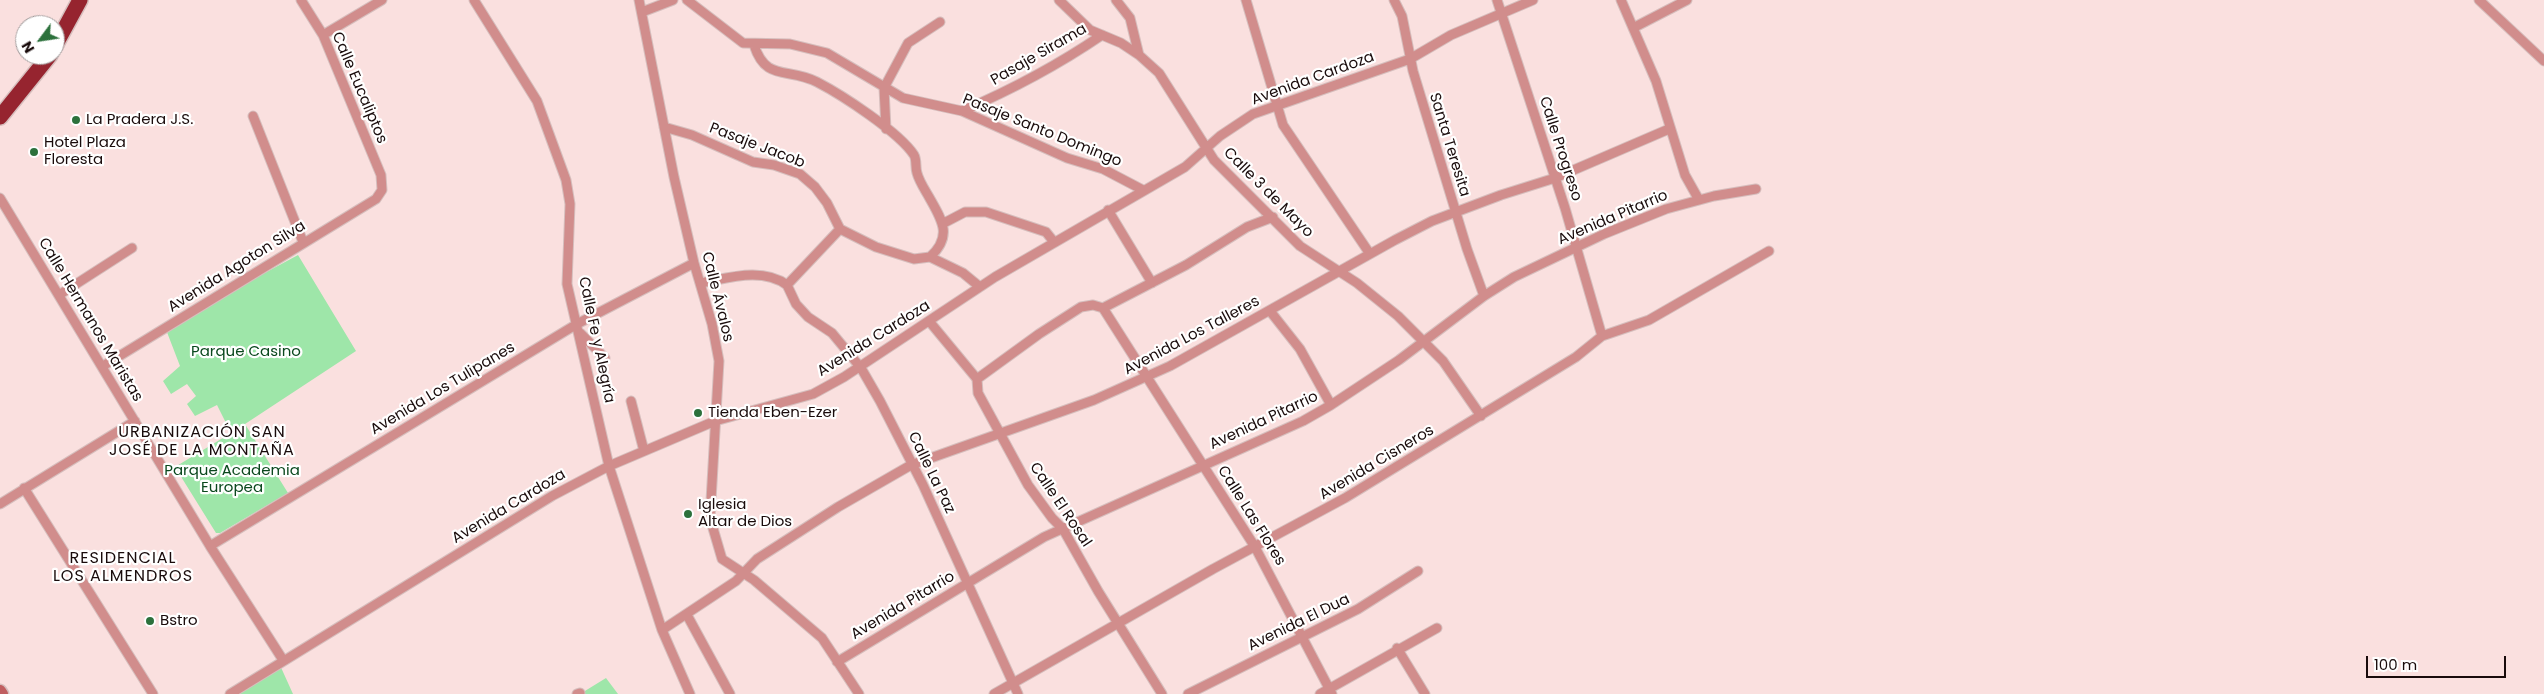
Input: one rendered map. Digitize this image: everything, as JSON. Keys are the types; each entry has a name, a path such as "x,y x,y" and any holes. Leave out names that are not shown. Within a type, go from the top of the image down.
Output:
{"highway":[{"path":"65,28 80,0"},
{"path":"0,117 42,65"}],"street":[{"name":"Calle Eucaliptos","path":"301,0 323,35 381,175 382,190"},
{"path":"323,35 382,0"},
{"name":"Calle Fe y Alegría","path":"474,0 537,102 566,180 570,204 567,284 609,466 662,630 690,694"},
{"name":"Calle Ávalos","path":"639,0 664,128 694,263 712,324 719,361 710,518 722,559 744,573 822,638 859,694"},
{"path":"642,12 673,0"},
{"name":"Pasaje Santo Domingo","path":"687,0 743,43 754,45 790,44 827,53 903,98 962,111 1068,158 1103,169 1143,190"},
{"name":"Calle 3 de Mayo","path":"1059,0 1090,30 1140,55 1159,73 1214,160 1300,246 1357,283 1398,316 1443,361 1481,416"},
{"path":"1116,0 1130,18 1140,55"},
{"path":"1246,0 1283,125 1370,254"},
{"name":"Santa Teresita","path":"1394,0 1402,16 1410,59 1456,213 1484,296"},
{"name":"Calle Progreso","path":"1497,0 1577,247 1602,336"},
{"name":"Avenida Cardoza","path":"230,694 552,496 609,466 715,421 813,394 861,368 980,287 1108,210 1185,167 1207,147 1253,114 1278,107 1410,59 1451,35 1533,0"},
{"path":"1621,0 1656,81 1668,128 1685,175 1699,200"},
{"path":"1633,28 1687,0"},
{"path":"2479,0 2544,61"},
{"path":"886,129 884,88 908,43 940,22"},
{"name":"Pasaje Sirama","path":"962,111 1030,79 1102,35"},
{"path":"754,45 758,59 770,71 783,71 816,82 859,109 886,129 904,144 915,157 916,173 944,222 943,241 930,257"},
{"path":"253,116 303,242"},
{"name":"Pasaje Jacob","path":"664,128 692,135 752,162 774,165 800,174 815,187 827,203 840,229"},
{"name":"Avenida Los Talleres","path":"662,630 736,581 757,559 911,465 1094,400 1170,366 1425,225 1501,195 1555,178 1668,128"},
{"name":"Avenida Pitarrio","path":"837,662 1044,537 1202,464 1302,421 1331,405 1424,342 1484,296 1514,277 1577,247 1666,209 1699,200 1756,189"},
{"name":"Avenida Agoton Silva","path":"102,366 376,199 382,190"},
{"name":"Calle Hermanos Maristas","path":"0,198 210,546 283,660"},
{"path":"1108,210 1152,283"},
{"path":"944,222 965,212 986,212 1046,232 1054,242"},
{"path":"929,321 977,380 985,371 1081,307 1093,305 1103,308 1152,283 1220,242 1273,217"},
{"path":"700,283 754,275 790,282 840,229 876,247 914,259 930,257 963,273 980,287"},
{"path":"59,295 132,248"},
{"name":"Avenida Cisneros","path":"994,694 1345,498 1576,357 1602,336 1649,320 1769,251"},
{"name":"Avenida Los Tulipanes","path":"210,546 578,328 694,263"},
{"name":"Calle La Paz","path":"790,282 796,304 808,318 832,333 861,368 880,401 1018,694"},
{"name":"Calle Las Flores","path":"1103,308 1255,547 1331,692"},
{"path":"1270,311 1300,349 1331,405"},
{"path":"578,328 605,358"},
{"name":"Calle El Rosal","path":"977,380 978,393 998,433 1028,485 1052,518 1063,529 1162,694"},
{"path":"631,401 644,451"},
{"path":"0,504 135,421"},
{"path":"24,488 153,694"},
{"name":"Avenida El Dua","path":"1188,694 1358,609 1418,570"},
{"path":"687,615 730,694"},
{"path":"1320,694 1331,692 1397,648 1436,628"},
{"path":"1397,648 1425,694"}],"green space":[{"name":"Parque Casino","path":"298,255 356,351 245,424 288,493 220,533 216,533 175,467 231,433 217,405 195,416 187,404 196,396 187,384 171,394 163,381 180,366 165,327"},
{"path":"279,663 293,694 229,694"},
{"path":"606,678 618,694 580,694"}],"place":[{"name":"La Pradera J.S.","path":"76,120"},
{"name":"Hotel Plaza Floresta","path":"34,152"},
{"name":"Tienda Eben-Ezer","path":"698,413"},
{"name":"Iglesia Altar de Dios","path":"688,514"},
{"name":"Bstro","path":"150,621"}],"district":[{"name":"URBANIZACIÓN SAN JOSÉ DE LA MONTAÑA","path":"202,442"},
{"name":"RESIDENCIAL LOS ALMENDROS","path":"123,568"}],"park label":[{"name":"Parque Academia Europea","path":"232,480"}]}
